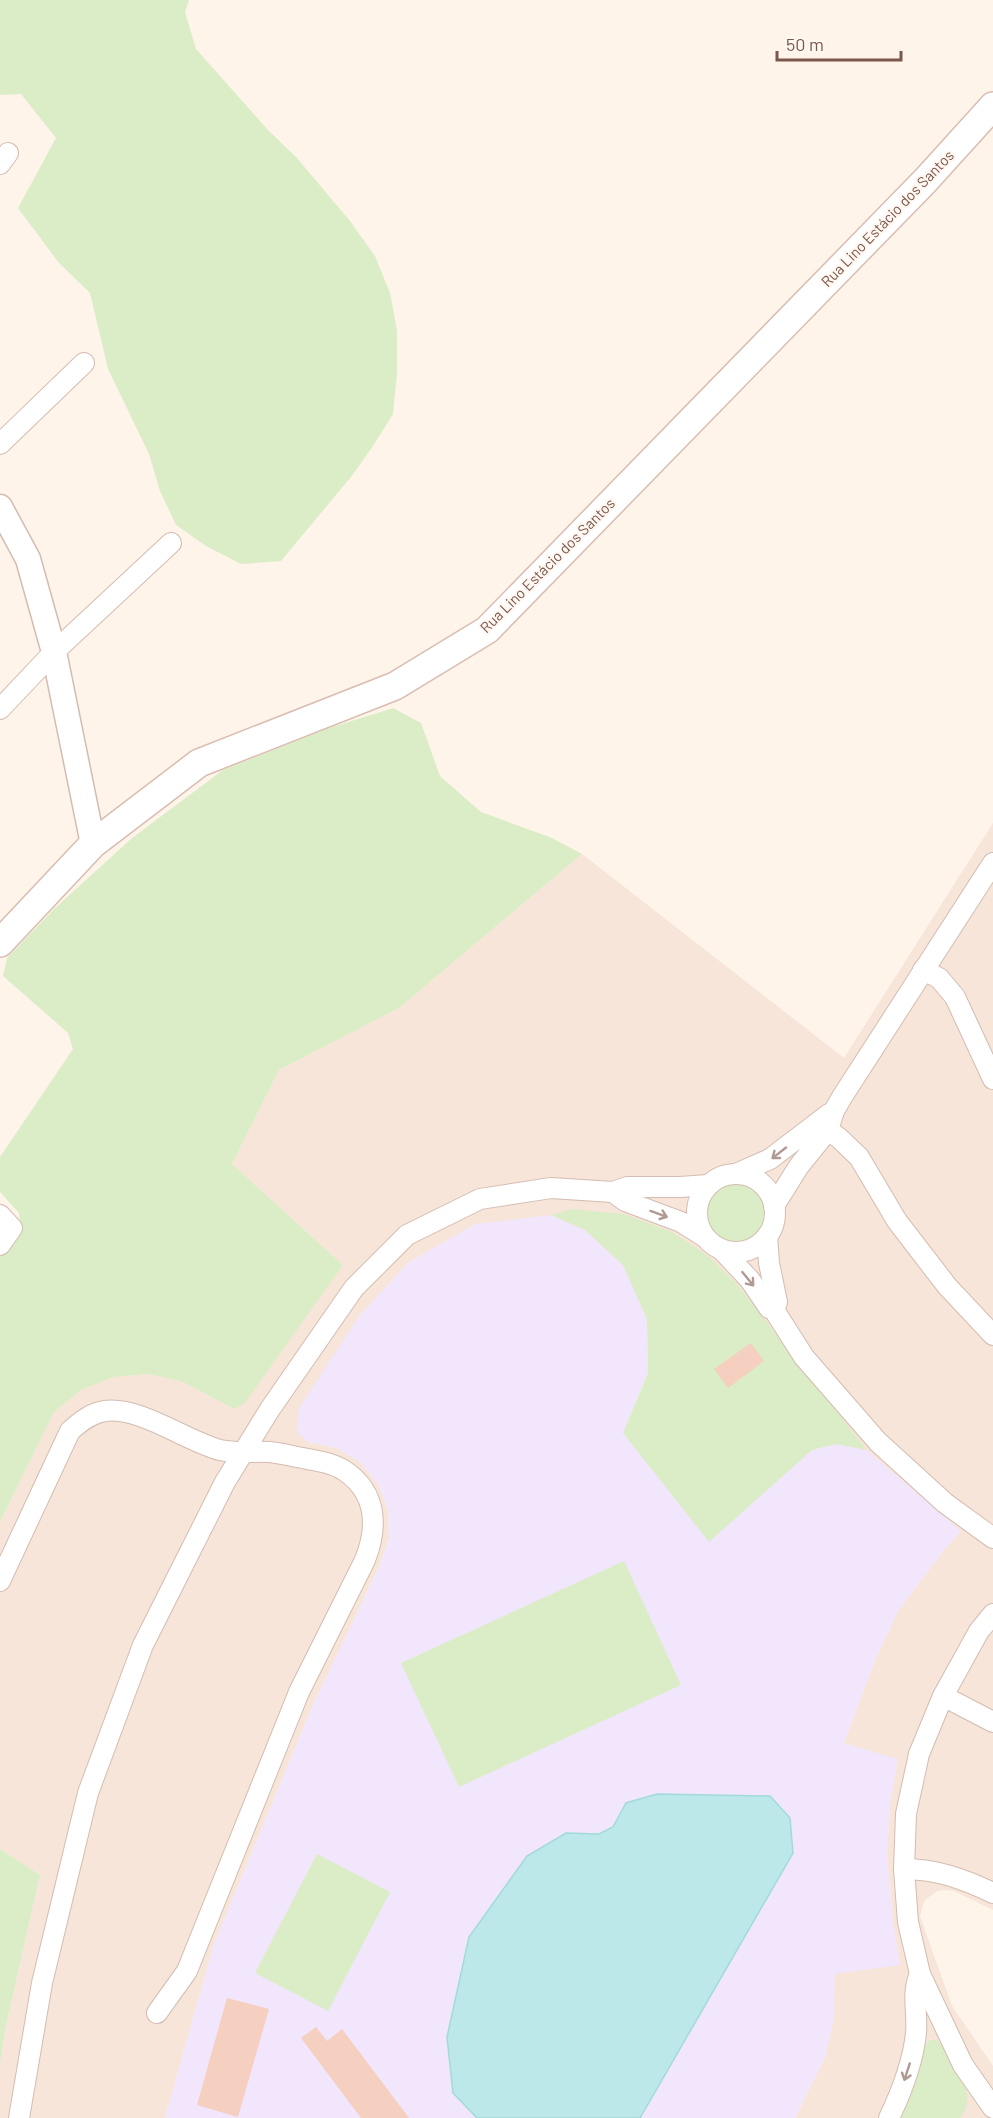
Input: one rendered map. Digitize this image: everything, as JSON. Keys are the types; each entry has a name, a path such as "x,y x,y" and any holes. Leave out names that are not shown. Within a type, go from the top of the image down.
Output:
{"main road":[{"name":"Rua Lino Estácio dos Santos","path":"0,943 93,844 199,763 395,686 487,630 925,181 993,105"}],"street":[{"path":"0,444 84,363"},
{"path":"0,507 28,559 54,651 93,844"},
{"path":"0,709 54,651 171,543"},
{"path":"774,1206 826,1121 993,863"},
{"path":"923,970 939,978 955,997 993,1079"},
{"path":"736,1174 770,1159 826,1121"},
{"path":"826,1121 859,1157 897,1221 947,1286 993,1335"},
{"path":"613,1192 625,1201 681,1222 713,1243 741,1251 751,1248 767,1236 772,1227 774,1206 771,1195 756,1180 746,1175 725,1175 708,1185 702,1192 697,1210 700,1229 713,1243 750,1280 769,1308 774,1310 804,1357 878,1442 945,1503 993,1538"},
{"path":"19,2118 42,1983 87,1793 143,1645 225,1482 270,1409 354,1288 407,1234 480,1199 551,1188 613,1192 627,1187 708,1185"},
{"path":"0,1215 12,1228 0,1245"},
{"path":"767,1236 769,1263 777,1302 774,1310"},
{"path":"0,1581 70,1431 85,1418 103,1411 123,1410 220,1450 243,1453 270,1452 326,1463 345,1471 360,1485 370,1502 374,1522 372,1541 365,1560 298,1692 187,1971 157,2013"},
{"path":"993,1614 979,1631 943,1696 918,1754 906,1814 904,1869 908,1922 920,1974 963,2065 993,2108"},
{"path":"943,1696 993,1722"},
{"path":"904,1869 923,1869 965,1879 993,1893"},
{"path":"890,2118 911,2059 916,2032 915,1985 920,1974"},
{"path":"916,2032 930,2027 945,2030"},
{"path":"987,2118 993,2114"}],"shaded area":[{"path":"993,823 993,1910 954,1891 945,1890 937,1891 924,1901 920,1916 952,2006 993,2066 993,2118 795,2118 825,2057 834,2018 834,1973 899,1965 887,1856 890,1804 898,1760 844,1743 874,1663 898,1611 961,1531 476,1224 409,1262 360,1315 308,1442 336,1448 360,1462 378,1484 388,1510 389,1538 380,1565 312,1707 214,1944 165,2118 0,2118 0,2065 5,2030 40,1875 0,1849 0,1522 54,1412 81,1390 114,1377 149,1374 183,1382 234,1409 343,1265 232,1164 279,1070 399,1008 582,854 844,1058"},
{"path":"551,1215 585,1230 623,1265 647,1319 648,1373 623,1433 795,1463 812,1450 836,1444 867,1450 961,1531 898,1611 874,1663 844,1743 898,1759 890,1804 887,1856 893,1922 900,1965 835,1974 834,2018 825,2057 795,2118 165,2118 214,1944 312,1707 380,1565 389,1538 388,1510 378,1484 360,1462 336,1448 308,1442 297,1432 299,1408 360,1315 409,1262 476,1224"}],"green space":[{"path":"0,0 189,0 185,12 196,49 268,130 297,158 350,221 375,256 390,293 397,330 397,373 393,414 351,477 281,561 241,564 206,546 176,525 160,491 149,454 108,369 90,293 59,263 18,208 56,138 21,94 0,95"},
{"path":"393,708 421,723 440,776 481,812 552,838 582,854 399,1008 279,1070 232,1164 343,1265 244,1404 234,1409 183,1382 149,1374 114,1377 81,1390 54,1412 0,1522 0,1256 21,1229 19,1213 0,1192 0,1157 73,1049 68,1033 3,976 7,958 55,908 132,838 223,770 329,728"},
{"path":"736,1184 747,1186 760,1197 765,1213 763,1224 752,1237 736,1242 725,1240 712,1229 707,1213 709,1202 720,1189"},
{"path":"571,1209 624,1214 672,1232 707,1255 737,1284 867,1450 836,1444 812,1450 709,1542 623,1433 648,1373 647,1319 623,1265 585,1230 551,1215"},
{"path":"624,1561 681,1685 459,1787 401,1663"},
{"path":"0,1849 40,1875 5,2030 0,2065"},
{"path":"317,1854 390,1892 328,2011 255,1973"},
{"path":"930,2040 936,2040 941,2044 958,2071 966,2090 968,2100 966,2109 960,2118 900,2118 917,2075 924,2046"}],"water":[{"path":"657,1794 770,1796 790,1818 793,1853 640,2118 477,2118 453,2093 447,2037 469,1937 527,1856 566,1833 599,1834 613,1827 626,1803"}],"building":[{"path":"751,1343 764,1361 728,1388 714,1369"},
{"path":"227,1998 269,2009 238,2117 197,2105"},
{"path":"316,2027 327,2041 342,2029 409,2118 361,2118 301,2038"}]}
